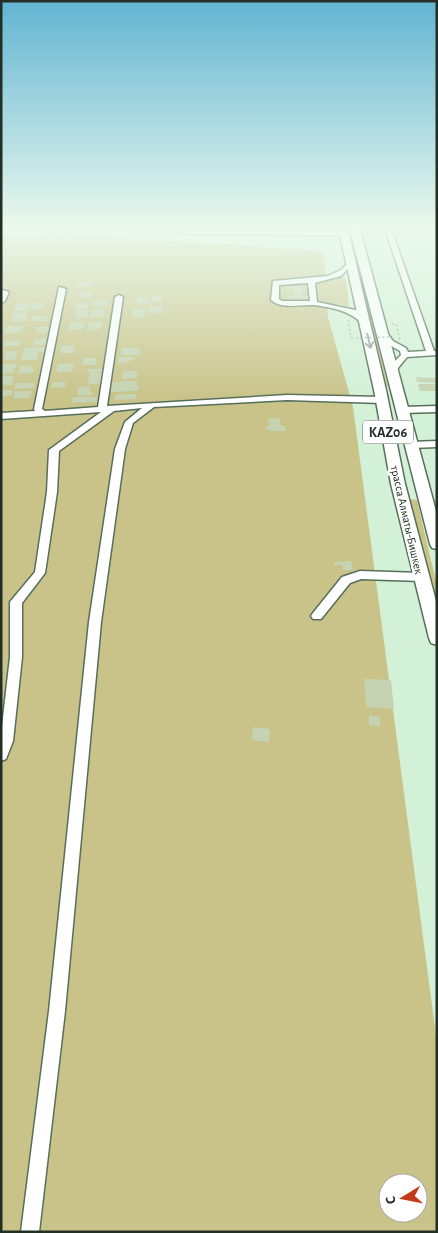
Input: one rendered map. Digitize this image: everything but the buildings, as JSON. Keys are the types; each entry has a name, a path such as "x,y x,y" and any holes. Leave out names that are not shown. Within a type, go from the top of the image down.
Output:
{"highway":[{"name":"трасса Алматы-Бишкек","path":"356,284 382,400 398,484 437,638"},
{"name":"трасса Алматы-Бишкек","path":"368,284 386,331 392,373 437,544"},
{"path":"398,484 422,484"}],"street":[{"path":"276,284 275,300 280,304 314,303 357,313 364,321"},
{"path":"312,284 314,303"},
{"path":"386,331 398,348 404,352 434,352 409,284"},
{"path":"42,413 38,409 62,289"},
{"path":"1,302 5,292"},
{"path":"1,755 7,741 16,657 16,602 40,573 52,492 54,450 107,407 119,297"},
{"path":"392,373 404,352"},
{"path":"1,416 107,407 335,397 382,400"},
{"path":"30,1232 57,1011 95,622 117,468 120,448 129,422 152,405"},
{"path":"402,410 437,409"},
{"path":"411,444 437,444"},
{"path":"318,616 346,580 352,577 360,575 421,577"}],"path":[{"path":"350,328 351,338 386,331 396,324 404,352"}],"shaded area":[{"path":"1,284 347,284 349,306 327,303 328,317 353,407 437,1043 437,1232 1,1232"},
{"path":"360,284 364,284 388,387 384,384"},
{"path":"410,499 417,500 437,586 437,619"}]}
